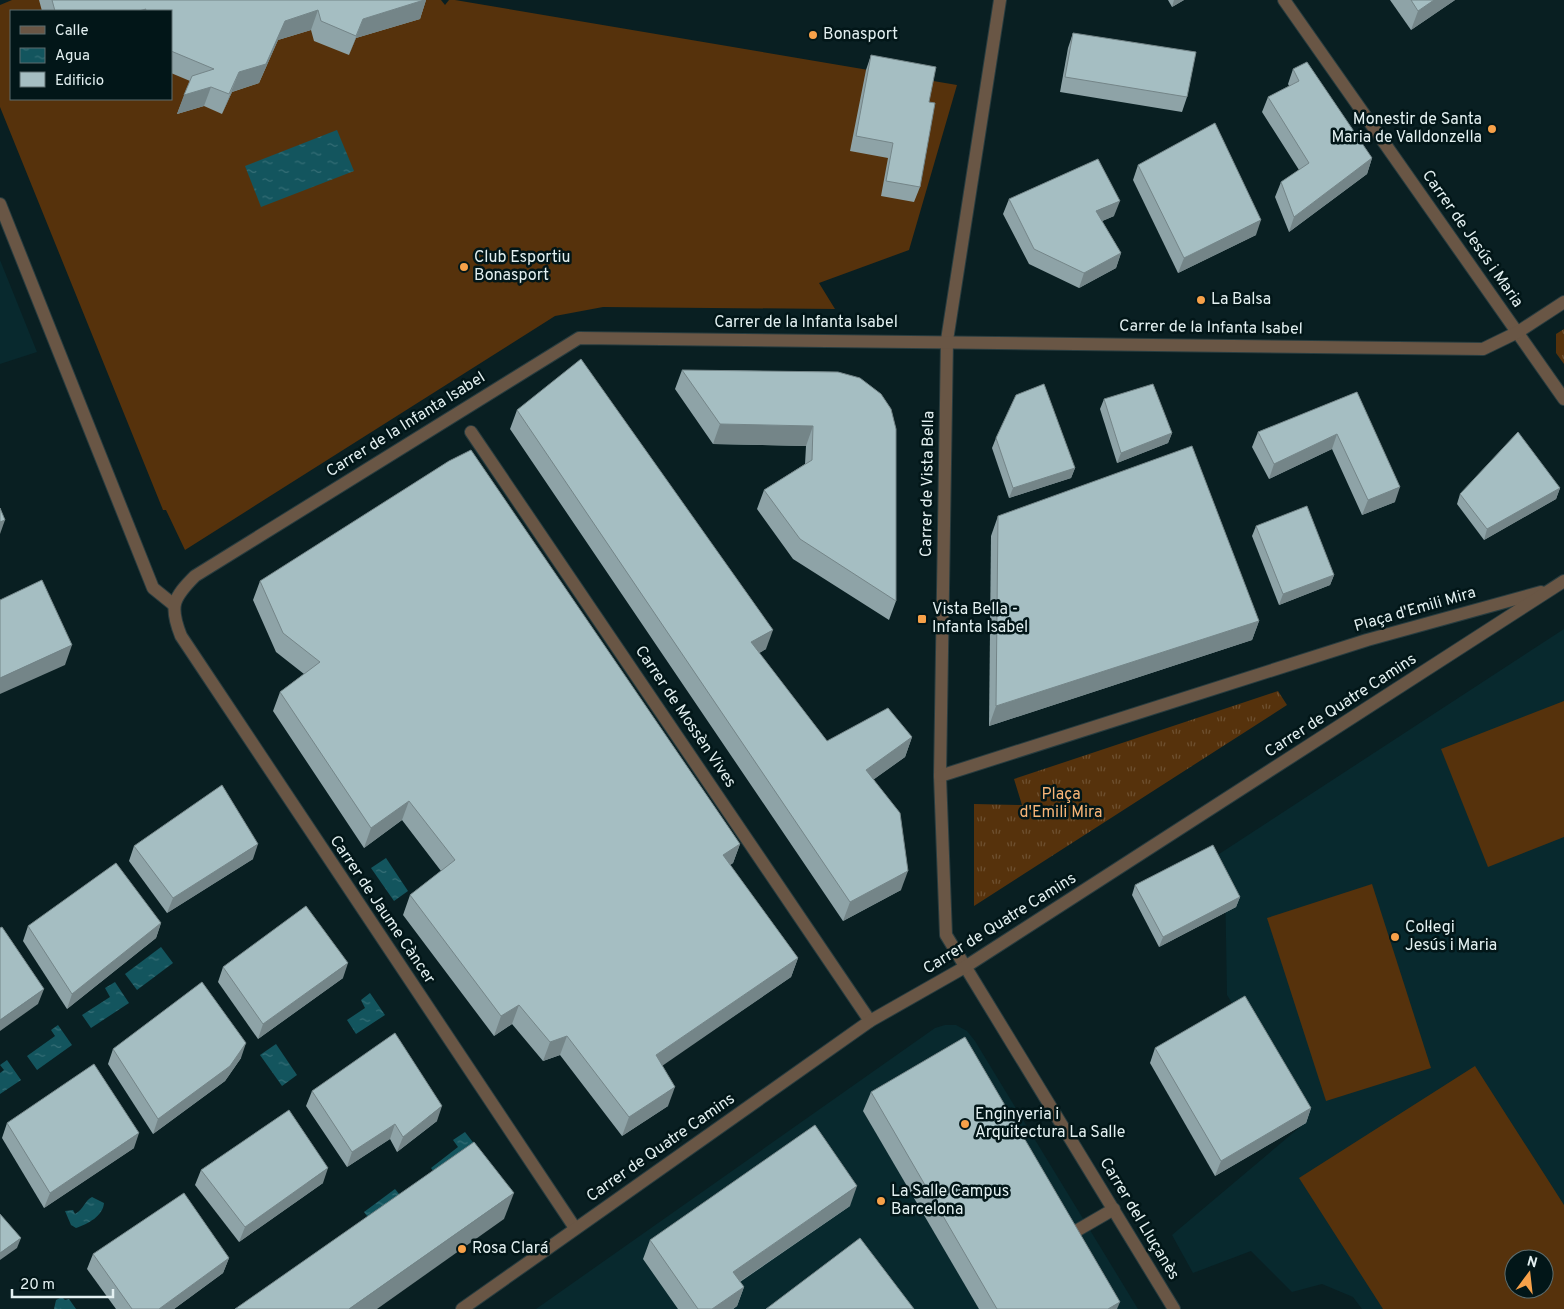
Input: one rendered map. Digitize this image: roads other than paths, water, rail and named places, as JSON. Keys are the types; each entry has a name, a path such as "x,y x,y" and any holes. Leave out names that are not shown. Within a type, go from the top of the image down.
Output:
{"street":[{"name":"Carrer de Vista Bella","path":"965,967 946,935 940,776 947,340 1000,0"},
{"name":"Carrer de Jesús i Maria","path":"1284,0 1564,398"},
{"path":"0,204 153,588 174,605"},
{"name":"Carrer de la Infanta Isabel","path":"174,605 178,593 195,576 579,338 947,340 1482,348 1518,332 1564,302"},
{"name":"Carrer de Mossèn Vives","path":"471,432 490,456 870,1022"},
{"name":"Plaça d'Emili Mira","path":"940,776 1368,640 1560,584"},
{"name":"Carrer de Quatre Camins","path":"462,1309 870,1022 965,967 1560,584"},
{"name":"Carrer de Jaume Càncer","path":"174,605 174,618 181,636 575,1228"},
{"name":"Carrer del Lluçanès","path":"965,967 1174,1309"},
{"path":"1064,1238 1114,1209"}],"water":[{"path":"337,130 354,171 261,207 245,166"},
{"path":"386,858 408,891 394,901 371,868"},
{"path":"161,947 173,963 137,990 125,974"},
{"path":"115,982 129,1003 91,1028 82,1015 110,997 105,988"},
{"path":"370,993 385,1015 356,1034 347,1020 365,1008 361,1000"},
{"path":"58,1025 72,1045 37,1070 27,1056 55,1036 51,1030"},
{"path":"276,1044 297,1075 282,1086 260,1055"},
{"path":"7,1060 21,1080 0,1094 0,1073 4,1070 0,1065"},
{"path":"465,1132 479,1150 440,1180 431,1168 458,1147 453,1140"},
{"path":"395,1189 408,1205 377,1229 364,1212"},
{"path":"92,1197 104,1203 98,1216 76,1228 71,1225 65,1211 73,1210 75,1214"},
{"path":"62,1297 65,1300 69,1299 76,1309 54,1309 56,1300"}],"place":[{"name":"Bonasport","path":"813,35"},
{"name":"Monestir de Santa Maria de Valldonzella","path":"1492,129"},
{"name":"Club Esportiu Bonasport","path":"464,267"},
{"name":"La Balsa","path":"1201,300"},
{"name":"Vista Bella - Infanta Isabel","path":"922,619"},
{"name":"Col·legi Jesús i Maria","path":"1395,937"},
{"name":"Enginyeria i Arquitectura La Salle","path":"965,1124"},
{"name":"La Salle Campus Barcelona","path":"881,1201"},
{"name":"Rosa Clará","path":"462,1249"}]}
